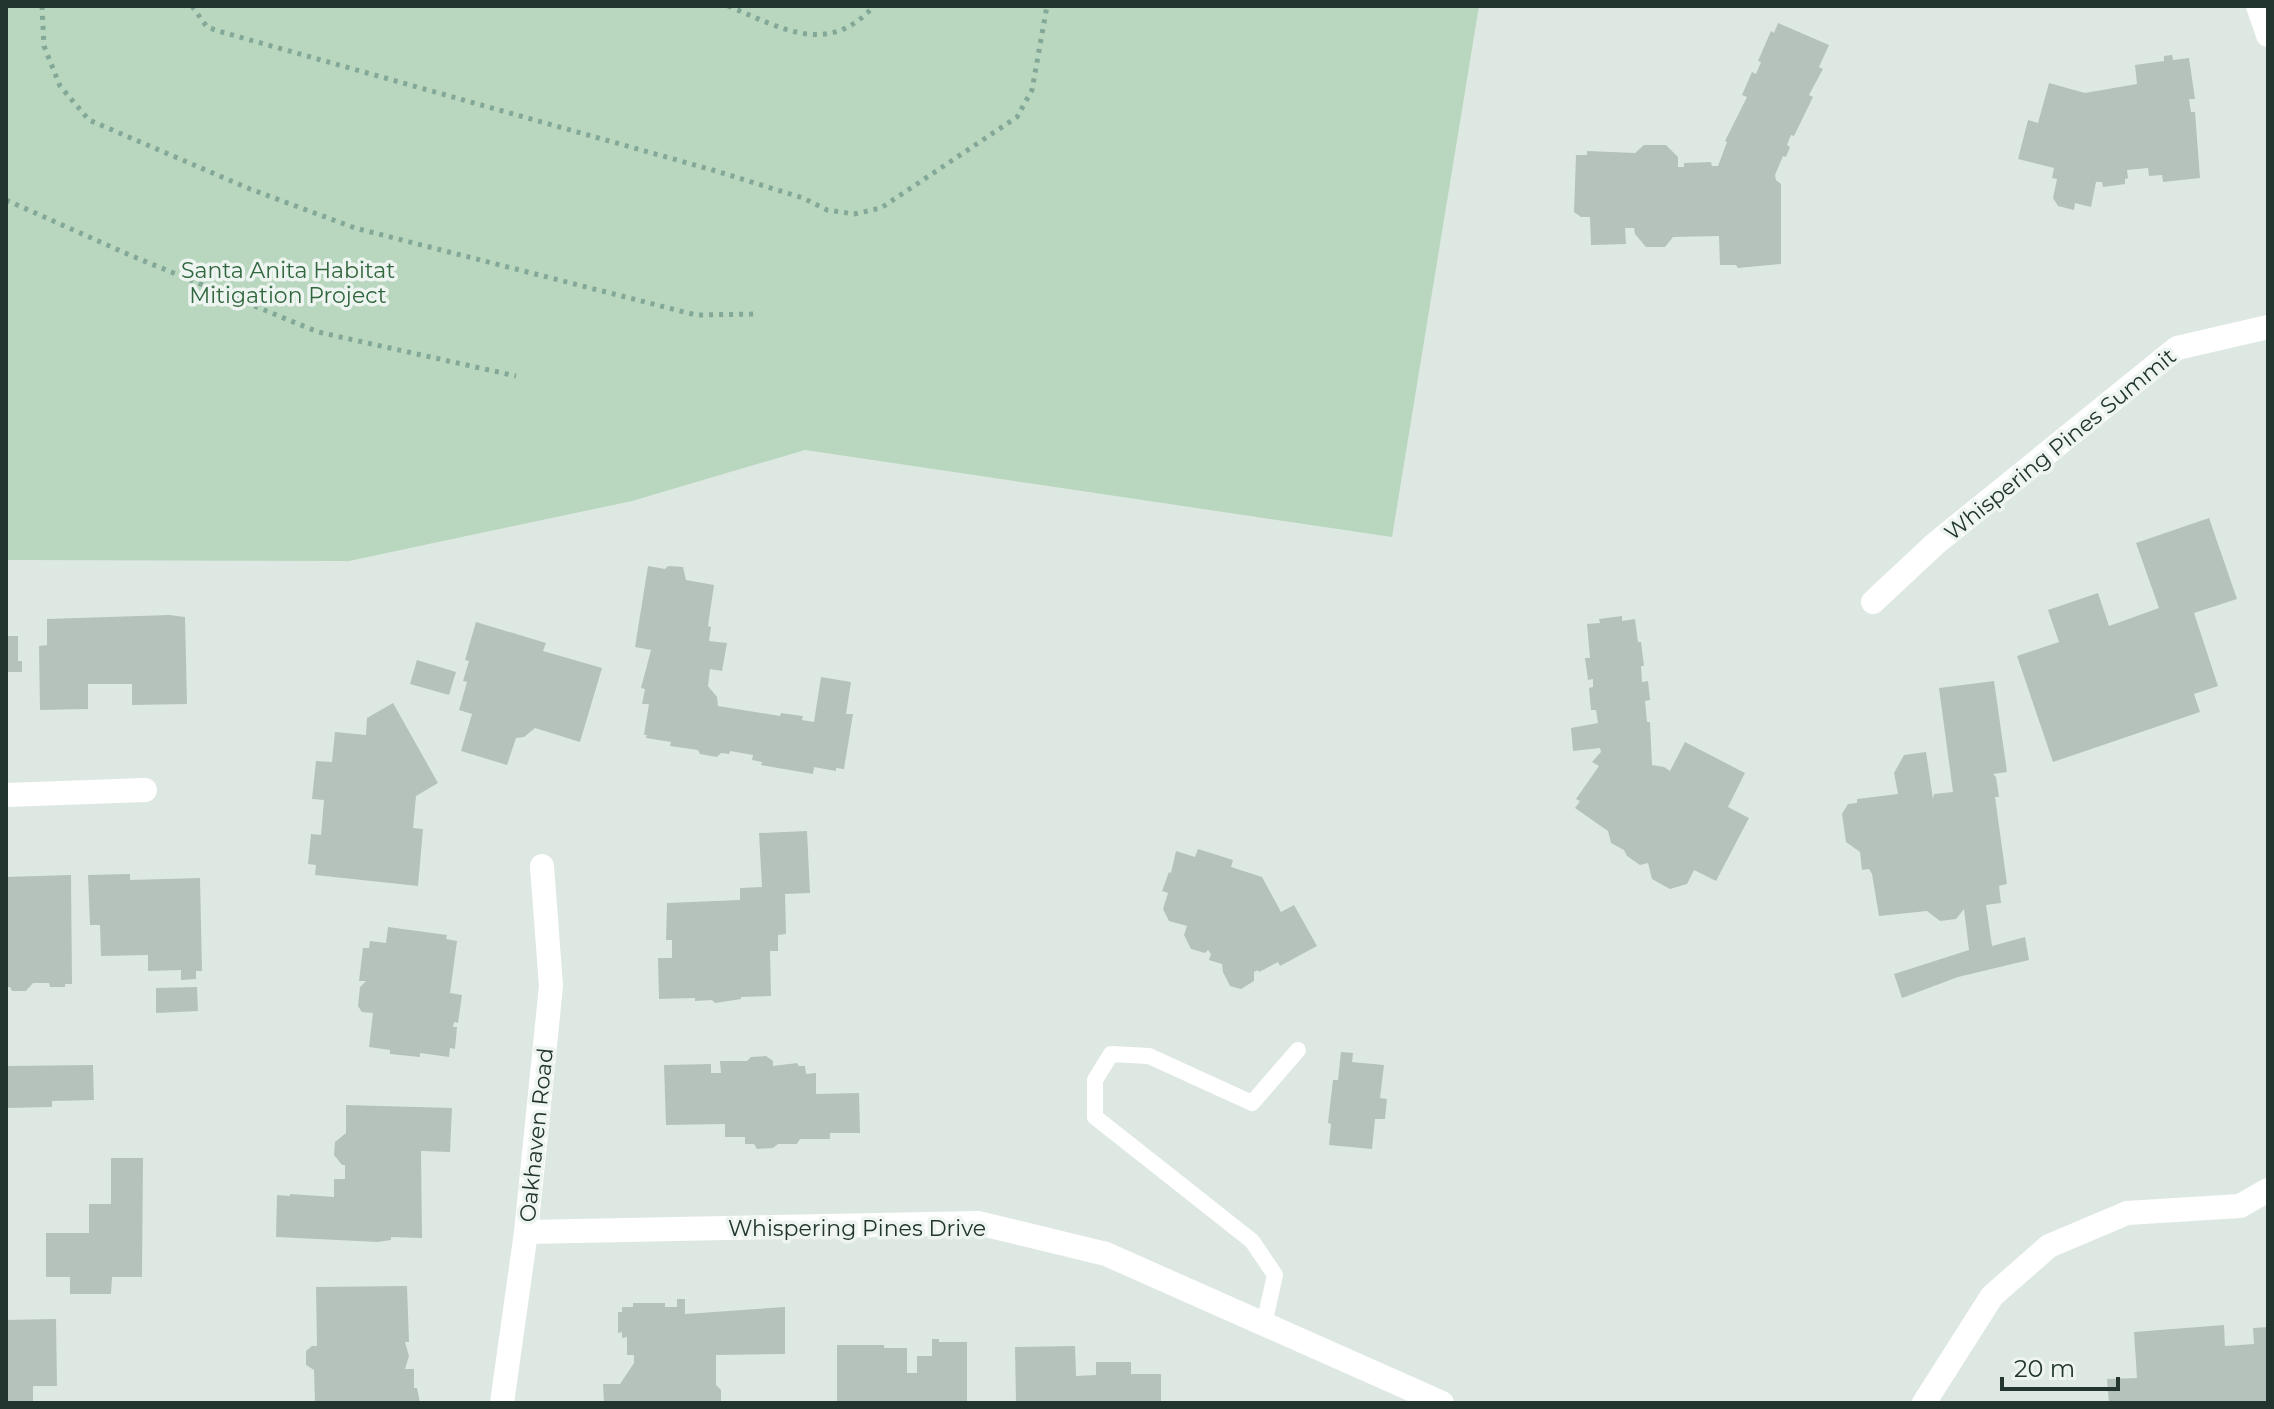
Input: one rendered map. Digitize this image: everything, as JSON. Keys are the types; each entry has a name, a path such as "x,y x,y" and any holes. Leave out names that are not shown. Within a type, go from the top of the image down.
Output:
{"street":[{"path":"2258,6 2268,35"},
{"name":"Whispering Pines Summit","path":"1873,602 1935,544 2177,348 2268,327"},
{"path":"6,795 145,790"},
{"name":"Oakhaven Road","path":"502,1403 526,1232 551,986 542,866"},
{"path":"1924,1403 1992,1296 2049,1246 2127,1213 2240,1206 2268,1190"},
{"name":"Whispering Pines Drive","path":"526,1232 978,1223 1106,1254 1442,1403"}],"lane":[{"path":"1264,1324 1275,1275 1252,1241 1095,1117 1095,1080 1111,1054 1149,1056 1252,1103 1298,1050"}],"path":[{"path":"42,6 44,46 60,86 89,120 235,183 355,228 696,315 757,314"},
{"path":"192,6 207,27 218,31 716,171 803,198 827,210 854,214 881,208 1017,117 1032,90 1047,6"},
{"path":"728,6 787,31 813,35 840,30 863,17 874,6"},
{"path":"6,200 132,256 318,332 516,376"}],"green space":[{"name":"Santa Anita Habitat Mitigation Project","path":"6,6 1479,6 1392,537 805,450 632,501 349,561 6,560"}],"building":[{"path":"1778,23 1829,45 1819,67 1823,69 1809,95 1813,97 1794,136 1791,135 1786,157 1783,156 1775,175 1781,184 1781,264 1738,268 1736,265 1720,265 1719,236 1673,237 1665,247 1646,247 1634,228 1625,228 1626,244 1591,245 1590,217 1581,217 1574,212 1576,155 1587,155 1587,151 1635,153 1644,145 1666,145 1678,157 1678,167 1684,167 1684,163 1711,162 1712,166 1718,166 1725,141 1747,97 1742,95 1752,72 1756,74 1761,62 1758,61 1771,31 1774,33"},
{"path":"2172,55 2173,60 2189,58 2195,99 2189,99 2191,112 2195,112 2200,178 2163,182 2162,175 2149,176 2148,168 2127,170 2125,184 2103,187 2102,182 2096,182 2091,207 2075,203 2074,210 2058,206 2053,198 2057,179 2052,178 2054,168 2018,159 2028,120 2038,123 2049,83 2085,93 2137,84 2135,65 2164,61 2164,56"},
{"path":"2209,518 2237,599 2194,613 2218,686 2194,694 2200,712 2053,762 2017,656 2059,642 2048,610 2098,593 2109,626 2159,608 2136,543"},
{"path":"648,566 665,569 668,566 683,567 686,580 714,585 709,641 727,643 722,671 710,669 708,686 717,697 718,706 780,716 781,713 803,716 802,720 814,722 821,677 851,682 846,714 853,714 844,769 836,768 836,771 814,767 813,774 761,765 762,762 752,760 753,755 730,751 717,757 700,754 698,750 670,746 671,742 646,738 649,704 642,704 645,689 641,688 651,650 635,647"},
{"path":"1622,616 1622,621 1635,619 1638,642 1641,642 1642,682 1648,681 1650,700 1645,701 1647,722 1650,722 1652,765 1670,771 1685,742 1745,773 1728,807 1749,818 1716,881 1694,870 1687,884 1670,889 1652,879 1648,863 1640,865 1627,856 1624,850 1611,843 1608,831 1575,808 1580,801 1576,799 1599,766 1592,762 1601,752 1600,748 1573,751 1571,728 1598,723 1596,710 1591,710 1589,688 1593,687 1593,679 1588,680 1585,658 1590,658 1587,624"},
{"path":"185,617 187,704 132,705 132,684 88,684 88,709 40,710 39,646 47,645 47,619"},
{"path":"476,622 546,643 543,651 602,668 580,742 535,728 524,737 516,738 507,765 461,751 472,714 459,710 467,682 463,681 469,661 465,660"},
{"path":"6,636 18,636 18,661 22,661 22,672 6,672"},
{"path":"417,660 456,672 449,695 410,684"},
{"path":"1994,681 2007,772 1993,774 1999,797 1995,797 2007,884 1999,886 2001,903 1986,905 1992,946 2025,937 2029,960 1958,977 1902,998 1894,974 1969,950 1964,909 1956,919 1940,921 1927,911 1879,916 1872,874 1869,869 1862,870 1860,852 1846,842 1842,814 1848,804 1857,803 1857,799 1898,794 1894,773 1904,755 1926,752 1933,799 1934,794 1953,792 1939,688"},
{"path":"393,703 438,783 416,796 413,828 423,829 418,886 315,875 316,865 308,864 311,834 321,835 324,800 312,799 316,761 332,762 335,732 366,735 367,718"},
{"path":"807,831 810,893 785,894 786,934 778,935 778,951 770,951 771,996 741,997 715,1003 712,1000 695,1001 695,998 659,999 658,958 672,958 672,940 666,940 667,903 740,900 740,888 762,887 759,833"},
{"path":"1198,849 1233,860 1231,867 1262,877 1281,912 1294,905 1317,946 1280,966 1278,962 1254,972 1254,981 1241,989 1230,986 1222,964 1209,960 1211,954 1208,950 1205,953 1191,949 1184,935 1187,926 1169,921 1163,909 1168,893 1162,891 1171,873 1176,851 1195,857"},
{"path":"130,874 130,880 200,878 202,971 196,971 196,979 181,980 181,970 148,971 148,955 101,956 100,925 90,925 88,875"},
{"path":"71,875 72,984 50,987 49,983 33,983 26,991 12,991 6,987 6,877"},
{"path":"388,927 447,935 446,939 457,941 450,993 462,995 458,1023 454,1022 453,1027 457,1027 455,1049 450,1048 449,1057 420,1053 420,1057 390,1054 390,1050 369,1047 373,1013 362,1012 358,1006 360,987 366,981 359,981 363,948 369,948 370,941 386,943"},
{"path":"197,987 198,1011 156,1013 156,988"},
{"path":"1341,1052 1353,1053 1352,1062 1384,1065 1380,1098 1387,1099 1385,1119 1375,1119 1372,1149 1329,1145 1333,1080 1338,1080"},
{"path":"766,1056 773,1061 773,1066 797,1063 805,1066 806,1074 816,1073 816,1094 859,1093 860,1133 830,1133 830,1139 800,1139 797,1144 757,1149 754,1144 745,1144 745,1137 725,1137 725,1124 666,1125 664,1065 711,1064 711,1073 721,1073 720,1061 747,1061 751,1057"},
{"path":"93,1065 94,1100 52,1101 52,1107 6,1108 6,1066"},
{"path":"346,1105 452,1108 450,1152 421,1151 422,1238 391,1237 391,1240 378,1242 276,1237 277,1195 334,1197 334,1179 345,1179 345,1165 334,1155 335,1142 346,1133"},
{"path":"111,1158 143,1158 142,1277 112,1277 111,1294 70,1294 70,1277 46,1277 46,1233 89,1233 89,1204 111,1204"},
{"path":"407,1286 409,1342 405,1342 409,1356 405,1369 414,1369 414,1388 417,1388 420,1403 315,1403 314,1370 306,1365 306,1351 317,1346 316,1287"},
{"path":"677,1299 685,1299 685,1314 785,1307 785,1354 716,1355 716,1385 721,1390 721,1403 604,1403 603,1384 620,1384 634,1363 634,1355 627,1355 627,1337 622,1338 622,1332 618,1333 618,1312 622,1312 622,1307 633,1307 633,1303 665,1303 665,1307 677,1307"},
{"path":"56,1319 57,1386 33,1386 33,1403 6,1403 6,1320"},
{"path":"2224,1325 2225,1346 2254,1344 2253,1328 2268,1327 2268,1403 2109,1403 2107,1379 2137,1378 2134,1332"},
{"path":"932,1339 967,1342 967,1403 837,1403 837,1345 907,1348 907,1373 917,1373 917,1356 932,1356"},
{"path":"1075,1346 1076,1376 1096,1375 1096,1362 1131,1362 1131,1374 1161,1374 1161,1403 1016,1403 1015,1347"}]}
